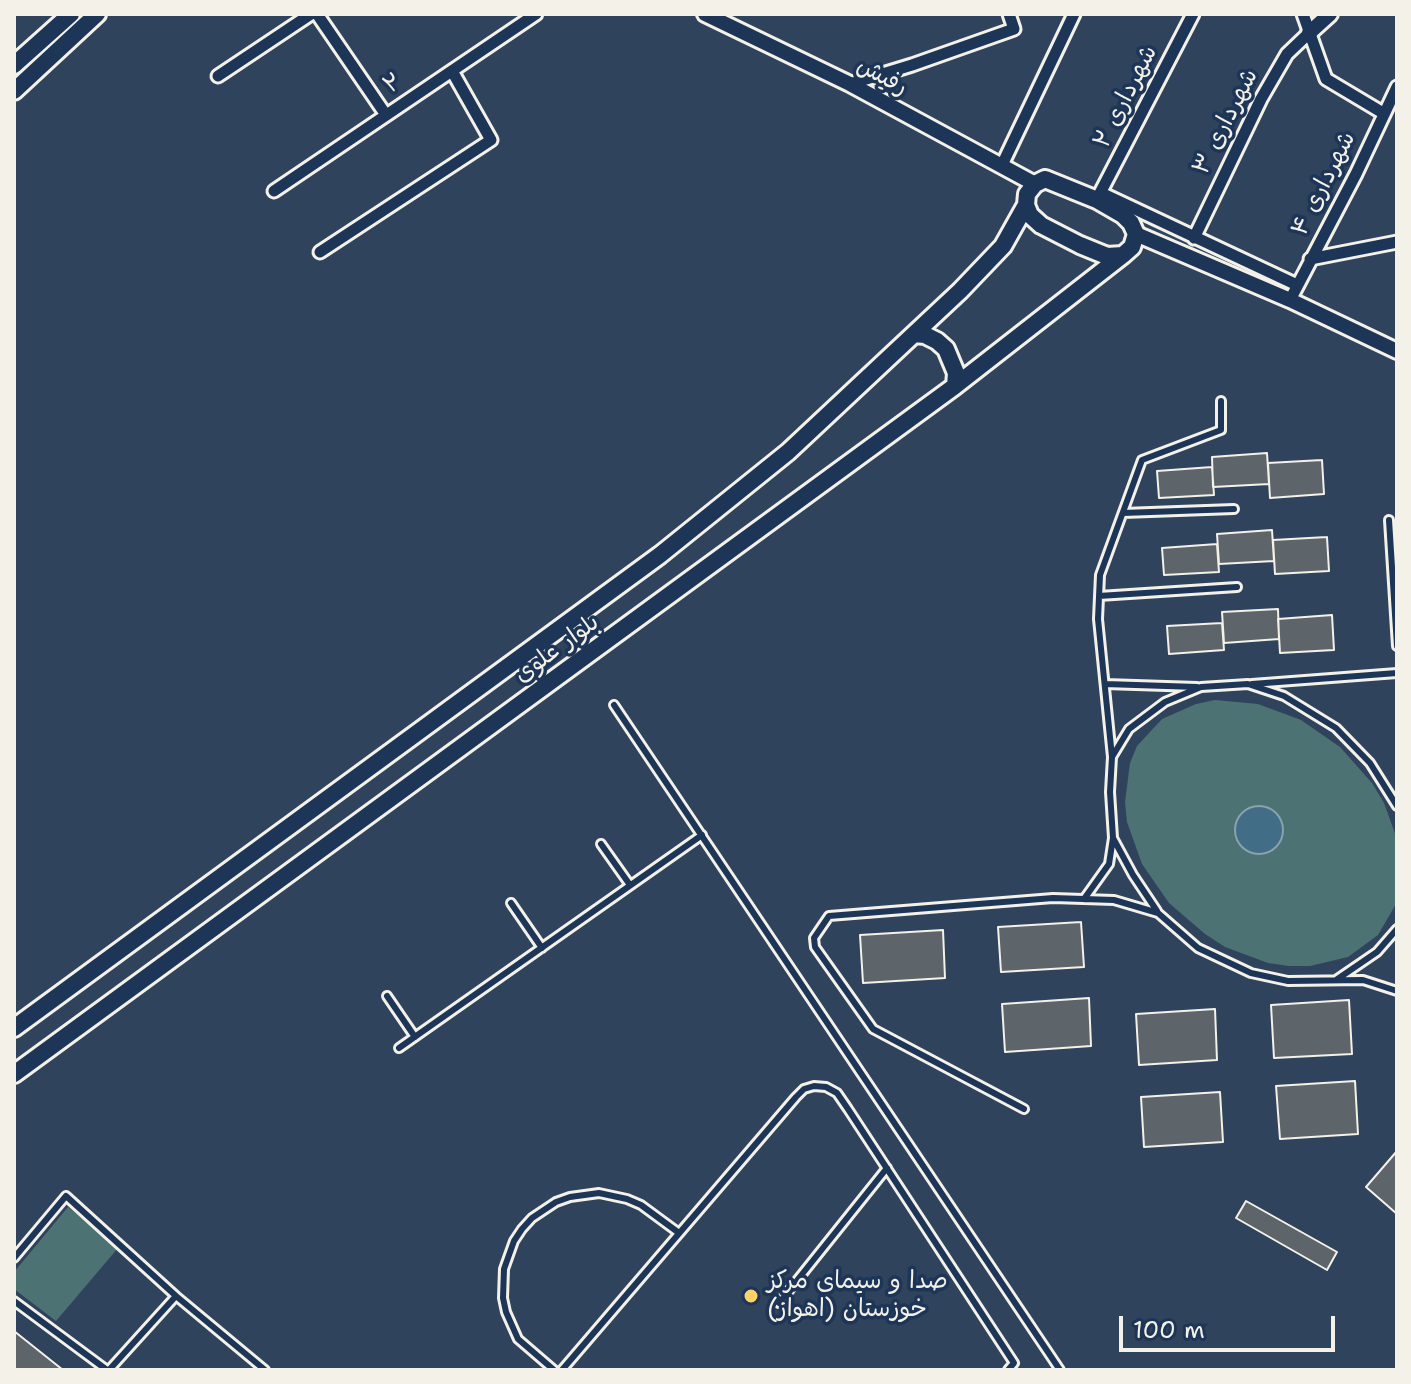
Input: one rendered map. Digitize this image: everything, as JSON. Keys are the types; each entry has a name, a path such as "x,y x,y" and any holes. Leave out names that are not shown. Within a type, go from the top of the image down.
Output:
{"main road":[{"path":"14,65 71,14"},
{"path":"14,91 97,14"},
{"path":"1026,205 1030,215 1041,225 1107,256 1123,255 1132,247 1136,234 1131,223 1099,196 1045,179 1035,184"},
{"name":"بلوار علوی","path":"14,1028 660,555 788,452 915,334 1003,246 1026,205 1027,194 1035,184"},
{"name":"بلوار علوی","path":"14,1074 955,386 1123,255"},
{"path":"915,334 925,335 946,349 956,373 955,386"}],"street":[{"path":"218,76 311,14"},
{"path":"317,14 386,115"},
{"name":"۲","path":"274,191 536,14"},
{"name":"رفیش","path":"705,14 850,84 1035,184"},
{"path":"850,84 1014,29 1009,14"},
{"path":"1002,165 1074,14"},
{"name":"شهرداری ۲","path":"1099,196 1193,14"},
{"path":"1303,14 1326,79 1383,113"},
{"path":"1309,33 1330,14"},
{"name":"شهرداری ۳","path":"1194,238 1261,99 1287,54 1309,33"},
{"path":"320,252 491,140 452,71"},
{"name":"شهرداری ۴","path":"1290,300 1356,174 1397,87"},
{"path":"1099,196 1297,285"},
{"path":"1136,234 1290,300 1397,351"},
{"path":"1310,259 1397,242"}],"lane":[{"path":"1084,899 1109,864 1113,838 1110,792 1112,757 1098,619 1100,575 1142,460 1221,430 1221,401"},
{"path":"1123,513 1234,509"},
{"path":"1389,520 1397,646"},
{"path":"1099,596 1237,587"},
{"path":"1105,684 1201,687 1397,673"},
{"path":"1248,684 1284,696 1336,728 1370,763 1397,806"},
{"path":"1112,757 1129,729 1165,702 1201,687"},
{"path":"614,705 1060,1370"},
{"path":"399,1048 702,835"},
{"path":"1113,838 1158,913 1198,948 1251,973 1288,981 1363,980 1397,991"},
{"path":"601,844 630,885"},
{"path":"1024,1109 873,1029 815,947 814,938 829,916 1053,898 1114,900 1158,913"},
{"path":"511,903 542,948"},
{"path":"1336,980 1377,952 1397,929"},
{"path":"387,996 415,1037"},
{"path":"562,1370 796,1097 804,1089 814,1086 826,1087 837,1093 1014,1363 1008,1370"},
{"path":"779,1303 887,1168"},
{"path":"554,1370 518,1339 503,1298 504,1269 514,1241 532,1218 556,1202 599,1193 641,1205 679,1233"},
{"path":"14,1258 66,1196 176,1296 265,1370"},
{"path":"14,1301 108,1370 176,1296"}],"green space":[{"path":"1215,700 1258,704 1301,720 1340,747 1372,783 1384,803 1397,839 1396,904 1378,935 1348,957 1310,966 1289,966 1268,963 1225,947 1169,903 1142,864 1127,822 1125,802 1130,763 1137,746 1162,719 1196,704","holes":["1268,808 1274,812 1271,851 1257,854 1243,848 1236,836 1247,810"]},
{"path":"68,1207 118,1248 56,1321 14,1289 14,1272"}],"water":[{"path":"1259,806 1276,813 1283,830 1276,847 1259,854 1242,847 1235,830 1242,813"}],"building":[{"path":"1267,453 1269,484 1213,487 1212,457"},
{"path":"1322,460 1324,494 1270,498 1268,463"},
{"path":"1212,467 1214,495 1159,498 1157,471"},
{"path":"1272,530 1274,561 1219,564 1217,534"},
{"path":"1327,537 1329,571 1275,574 1273,540"},
{"path":"1217,544 1219,572 1164,575 1162,548"},
{"path":"1278,609 1279,639 1224,643 1222,612"},
{"path":"1332,615 1334,650 1280,653 1278,619"},
{"path":"1222,623 1224,650 1169,654 1167,626"},
{"path":"1081,922 1084,967 1001,972 998,927"},
{"path":"943,930 945,978 863,983 860,935"},
{"path":"1089,998 1091,1046 1005,1052 1002,1004"},
{"path":"1349,1000 1352,1054 1274,1058 1271,1005"},
{"path":"1215,1009 1217,1060 1139,1065 1136,1014"},
{"path":"1355,1081 1358,1134 1280,1139 1276,1086"},
{"path":"1220,1092 1223,1142 1144,1147 1141,1097"},
{"path":"1397,1151 1397,1214 1366,1187"},
{"path":"1246,1201 1337,1252 1327,1270 1236,1218"},
{"path":"14,1331 63,1370 14,1370"}],"place":[{"name":"صدا و سیمای مرکز خوزستان (اهواز)","path":"751,1296"}]}
